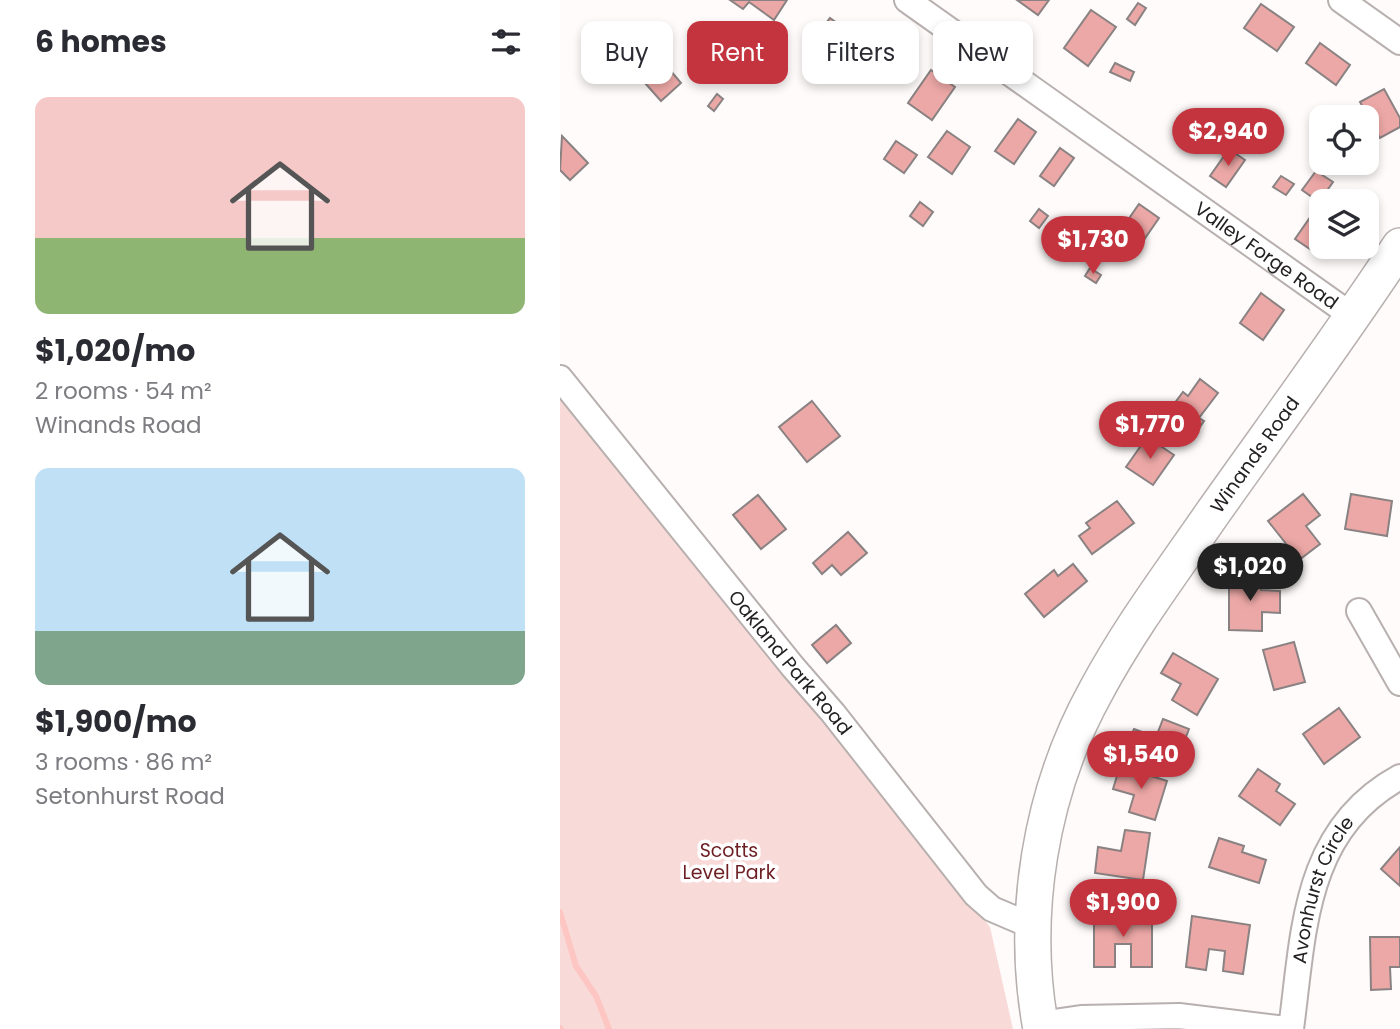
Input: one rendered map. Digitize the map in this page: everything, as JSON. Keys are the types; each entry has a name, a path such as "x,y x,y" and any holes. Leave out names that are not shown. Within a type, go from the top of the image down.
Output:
{"street":[{"name":"Valley Forge Road","path":"907,0 1351,315"},
{"path":"1341,0 1400,42"},
{"name":"Winands Road","path":"1041,1027 1033,978 1037,869 1047,819 1066,758 1095,692 1156,594 1400,246"},
{"name":"Oakland Park Road","path":"560,378 833,713 960,877 992,909 1034,927"},
{"path":"1359,611 1400,683"},
{"name":"Avonhurst Circle","path":"1291,1029 1306,918 1325,853 1363,802 1400,777"},
{"path":"1041,1027 1081,1018 1179,1016 1286,1029"}],"green space":[{"name":"Scotts Level Park","path":"560,387 990,927 1013,1029 560,1029"}],"building":[{"path":"730,0 787,0 774,20 749,2 743,9"},
{"path":"1017,0 1049,0 1038,15"},
{"path":"1138,3 1146,8 1135,25 1127,19"},
{"path":"1261,4 1294,27 1277,51 1244,28"},
{"path":"1091,10 1116,27 1088,66 1064,48"},
{"path":"1320,43 1350,65 1336,85 1306,63"},
{"path":"1115,63 1134,72 1130,81 1110,72"},
{"path":"931,70 933,84 951,84 955,87 932,120 908,103"},
{"path":"673,74 681,83 661,101 646,84 673,84"},
{"path":"1384,89 1400,118 1400,127 1380,138 1379,105 1362,105 1360,102"},
{"path":"717,94 723,99 714,111 708,106"},
{"path":"1018,119 1036,132 1014,164 995,151"},
{"path":"947,131 970,147 952,174 928,157"},
{"path":"562,136 588,163 570,180 560,170"},
{"path":"896,141 917,155 904,173 884,159"},
{"path":"1060,148 1074,158 1054,186 1040,176"},
{"path":"1229,149 1245,160 1226,187 1210,176"},
{"path":"1313,175 1322,175 1333,182 1328,189 1309,189 1309,195 1302,190"},
{"path":"1281,176 1294,184 1286,195 1273,187"},
{"path":"920,202 933,212 923,226 910,216"},
{"path":"1139,204 1159,218 1141,244 1121,230"},
{"path":"1039,209 1048,216 1039,228 1030,221"},
{"path":"1309,219 1309,248 1295,239"},
{"path":"1090,268 1101,275 1096,283 1085,276"},
{"path":"1261,293 1284,310 1263,340 1240,323"},
{"path":"1200,379 1218,393 1199,418 1204,421 1190,441 1162,420 1183,392 1188,396"},
{"path":"812,401 840,436 807,462 779,427"},
{"path":"1147,437 1174,455 1153,485 1126,467"},
{"path":"1303,494 1320,515 1306,526 1320,544 1299,560 1268,521"},
{"path":"1351,494 1392,501 1387,536 1345,529"},
{"path":"758,495 786,529 761,549 733,515"},
{"path":"1117,501 1134,523 1092,554 1079,536 1090,528 1086,523"},
{"path":"848,532 867,553 841,575 832,565 822,574 813,563"},
{"path":"1073,564 1087,581 1044,617 1025,594 1054,570 1058,576"},
{"path":"1229,577 1261,577 1261,590 1280,591 1280,613 1262,612 1262,631 1229,630"},
{"path":"836,625 851,643 827,663 812,645"},
{"path":"1294,642 1305,682 1274,690 1263,650"},
{"path":"1173,653 1218,679 1197,715 1172,700 1181,684 1161,673"},
{"path":"1339,708 1360,737 1324,764 1303,734"},
{"path":"1163,719 1189,729 1173,770 1125,751 1134,729 1156,737"},
{"path":"1120,766 1167,781 1155,820 1129,812 1134,795 1113,789"},
{"path":"1258,769 1280,784 1276,791 1295,804 1280,825 1239,796"},
{"path":"1125,830 1150,833 1143,880 1095,873 1098,847 1121,851"},
{"path":"1219,838 1244,846 1242,852 1266,860 1259,883 1209,867"},
{"path":"1400,847 1400,886 1381,869"},
{"path":"1094,915 1152,915 1152,967 1131,967 1131,944 1115,944 1115,967 1094,967"},
{"path":"1192,916 1250,925 1243,974 1223,971 1225,951 1209,949 1206,970 1186,967"},
{"path":"1370,937 1400,937 1400,967 1390,967 1391,989 1371,990"}],"waterway":[{"path":"560,912 576,966 596,996 609,1029"}]}
